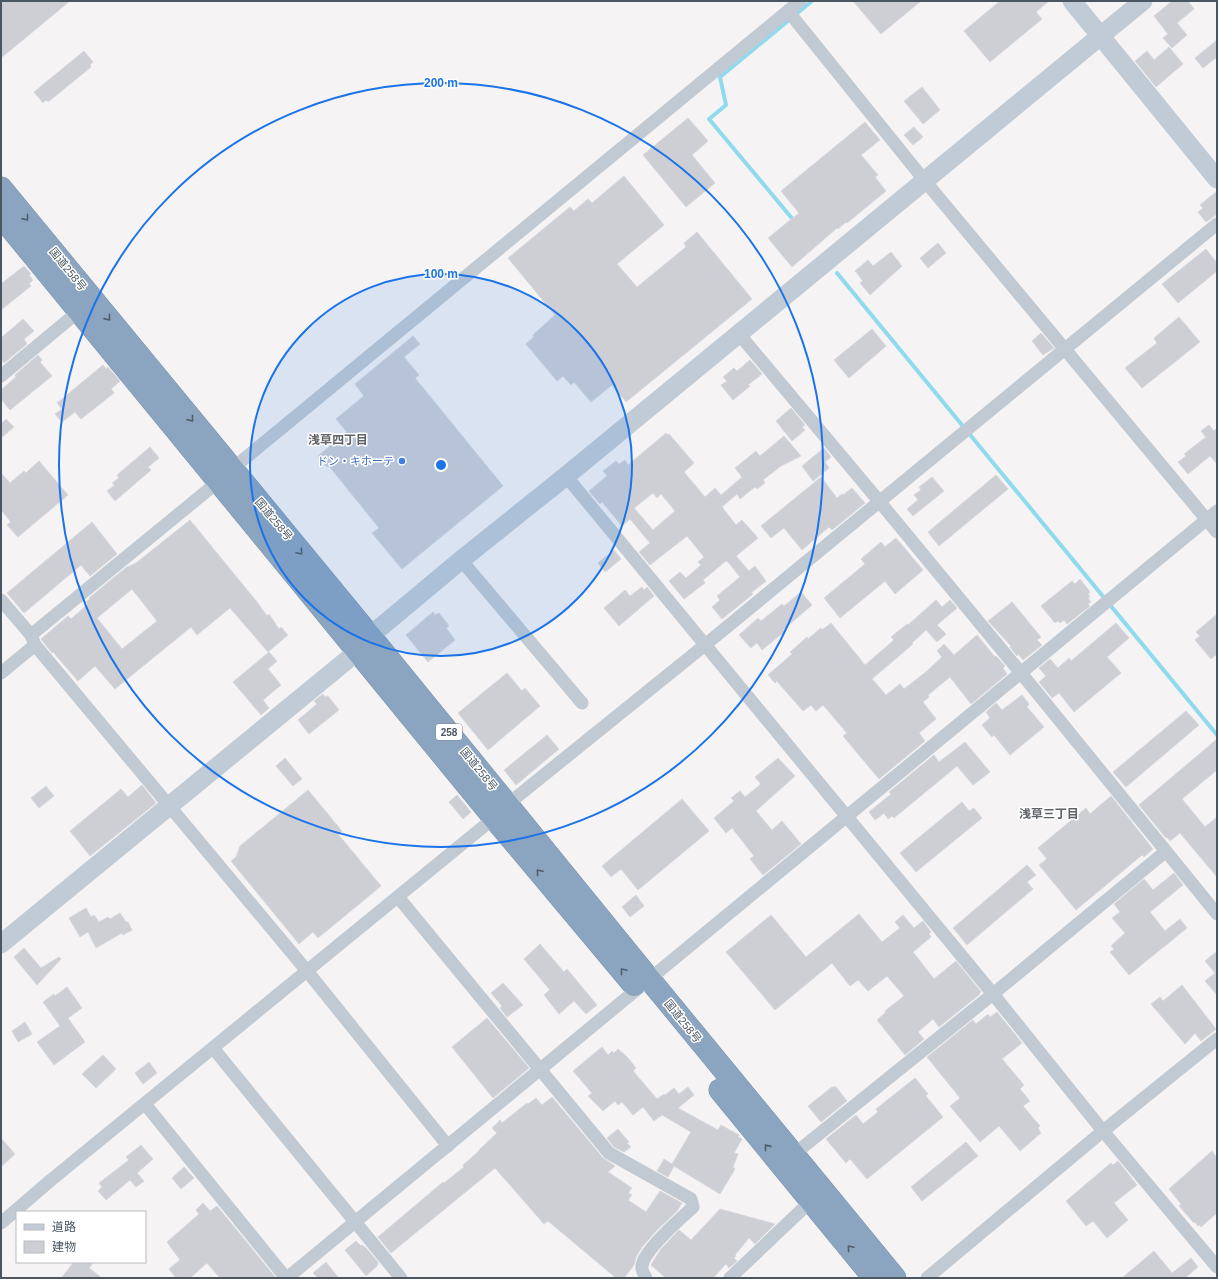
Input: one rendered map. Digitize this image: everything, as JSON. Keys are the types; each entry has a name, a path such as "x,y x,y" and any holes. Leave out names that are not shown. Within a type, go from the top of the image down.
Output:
{"highway":[{"name":"国道258号","path":"1,188 226,475 644,985 811,1201 874,1278"},
{"name":"国道258号","path":"1,216 80,311 226,475"},
{"name":"国道258号","path":"644,985 793,1155 895,1278"}],"street":[{"path":"1,673 33,640 226,475 791,15 800,1"},
{"path":"1072,1 1217,179"},
{"path":"1,944 169,806 461,560 566,476 1143,1"},
{"path":"791,15 925,181 1065,350 1212,515 1217,532"},
{"path":"1,1223 1217,224"},
{"path":"1,376 80,311"},
{"path":"739,334 1021,673 1217,914"},
{"path":"566,476 993,994 1103,1131 1217,1267"},
{"path":"145,1104 287,1278 847,818 1212,515"},
{"path":"461,560 582,703"},
{"path":"1,600 169,806 307,971 448,1146"},
{"path":"793,1155 1166,852"},
{"path":"398,897 608,1153 691,1199 693,1207 668,1230 644,1259 641,1268 646,1278"},
{"path":"927,1278 1103,1131 1217,1039"},
{"path":"213,1048 401,1278"},
{"path":"730,1278 811,1201"}],"building":[{"path":"1,1 70,1 1,58"},
{"path":"853,1 921,1 881,34"},
{"path":"1000,1 1049,1 1036,12 1042,19 990,62 964,31"},
{"path":"1172,1 1188,1 1194,9 1177,23 1187,35 1172,48 1163,38 1168,34 1154,16"},
{"path":"1217,40 1217,57 1203,68 1195,58"},
{"path":"1169,47 1183,64 1156,87 1135,61 1147,51 1154,60"},
{"path":"84,51 93,62 90,65 91,67 48,102 46,100 43,103 34,92"},
{"path":"922,87 940,110 923,124 904,101"},
{"path":"688,118 708,141 692,155 715,183 686,207 643,155"},
{"path":"865,122 880,140 861,155 878,175 875,177 886,191 847,223 846,222 838,229 837,228 792,267 768,238 799,213 781,191"},
{"path":"914,127 923,137 913,145 904,135"},
{"path":"624,176 664,225 617,264 637,287 686,247 684,243 697,232 752,299 626,402 612,385 591,402 574,382 571,385 563,376 557,381 526,344 534,337 533,335 555,315 508,258 570,207 574,211 588,199 592,203"},
{"path":"1217,191 1217,214 1206,222 1198,212 1203,208 1200,205"},
{"path":"938,243 946,253 928,268 920,258"},
{"path":"1206,249 1217,263 1217,271 1178,303 1162,284"},
{"path":"891,252 902,266 870,295 860,283 863,281 855,271 868,260 873,266"},
{"path":"24,266 31,274 29,275 33,280 29,284 31,286 1,310 1,284"},
{"path":"1179,317 1200,342 1142,388 1125,368 1157,343 1154,338"},
{"path":"23,319 34,331 24,339 27,344 4,363 1,359 1,338"},
{"path":"872,329 886,346 849,378 834,360"},
{"path":"1041,333 1054,348 1043,355 1032,341"},
{"name":"ドン・キホーテ","path":"413,336 420,344 404,357 419,375 415,378 503,486 402,569 372,533 379,528 329,466 327,467 318,456 347,432 336,419 364,396 355,384"},
{"path":"38,355 42,360 40,362 52,376 10,410 1,399 1,390 16,377 15,375"},
{"path":"750,360 762,374 733,400 721,385 727,381 723,377 734,368 737,371"},
{"path":"103,365 106,369 108,367 120,381 111,389 114,393 81,419 75,412 62,422 55,414 62,409 57,403"},
{"path":"791,408 805,425 802,427 805,430 792,441 776,421"},
{"path":"6,419 14,427 1,438 1,424"},
{"path":"1209,425 1214,431 1217,428 1217,464 1210,456 1188,474 1178,462 1186,456 1184,454 1206,437 1201,431"},
{"path":"666,433 667,435 669,434 694,463 684,472 705,497 715,488 721,495 742,477 735,468 756,451 760,456 784,436 801,456 781,466 763,480 765,483 757,489 755,487 740,499 737,494 722,507 736,525 742,520 758,538 736,556 749,571 755,566 766,581 751,593 753,594 722,619 712,607 720,600 717,596 740,577 728,562 726,561 703,580 705,583 684,599 669,581 680,572 686,578 701,565 698,562 704,557 687,536 650,565 639,552 650,543 630,519 622,526 602,502 600,504 589,491 607,476 603,471 616,461 619,464 625,460 628,465","holes":["653,493 657,498 661,494 675,511 653,530 634,508"]},
{"path":"150,447 159,458 148,467 151,470 115,501 107,491 115,485 112,483 119,478 117,475"},
{"path":"824,448 831,457 825,462 829,468 813,481 802,466"},
{"path":"39,461 68,495 18,537 7,525 11,522 1,510 1,473 10,483 24,471 26,473"},
{"path":"996,475 1008,489 939,546 928,532"},
{"path":"821,477 837,498 852,488 865,503 832,530 829,527 802,550 784,528 771,538 761,526"},
{"path":"932,477 944,491 913,516 907,509 918,500 914,495 921,490 919,487"},
{"path":"190,520 267,616 269,614 279,629 281,627 288,635 268,652 230,608 197,635 191,627 115,689 95,666 78,681 41,639 68,616 71,619 88,604 86,602 90,599 89,598 128,566 136,563","holes":["132,589 157,621 122,649 97,618"]},
{"path":"92,522 117,554 90,576 81,565 24,613 7,593"},
{"path":"896,538 923,570 895,594 885,581 840,618 824,598 865,564 861,559 881,542 885,547"},
{"path":"614,550 621,559 605,572 598,563"},
{"path":"1080,579 1090,592 1088,594 1090,597 1088,598 1091,602 1088,604 1090,606 1067,624 1064,620 1060,623 1058,621 1055,623 1041,606 1072,581 1075,584"},
{"path":"642,587 644,590 647,587 654,596 619,626 604,608 625,590 630,596"},
{"path":"801,592 812,605 783,630 784,632 762,650 757,643 751,648 739,635 758,618 761,621 782,604 784,606"},
{"path":"936,600 942,607 950,600 957,608 937,625 946,634 937,642 926,630 912,643 913,644 872,679 886,695 900,684 904,689 927,671 942,657 937,651 944,644 954,655 977,635 995,657 996,656 1005,666 1003,668 1007,674 971,704 950,677 928,695 929,697 923,702 936,719 919,733 925,741 879,779 843,736 847,733 823,705 816,711 811,705 803,711 777,681 775,683 768,675 792,654 790,652 807,637 808,639 821,628 822,630 831,623 865,665 894,640 891,637 907,624 908,625"},
{"path":"1012,602 1041,637 1037,640 1042,645 1023,660 1018,654 1017,656 1010,647 1011,646 988,621"},
{"path":"433,612 435,615 439,613 449,626 446,628 455,640 428,662 406,635"},
{"path":"1217,614 1217,654 1211,659 1195,640 1200,636 1196,632"},
{"path":"1116,623 1129,638 1107,657 1121,673 1074,712 1059,693 1052,698 1039,682 1046,676 1039,668 1050,659 1058,668 1069,658 1071,661"},
{"path":"269,652 277,661 268,669 281,685 263,700 269,708 261,715 233,682"},
{"path":"507,673 522,691 525,688 540,706 488,750 458,713"},
{"path":"323,694 325,697 328,696 339,710 309,734 298,720 317,704 314,701"},
{"path":"1022,695 1029,704 1027,707 1044,727 1010,755 994,735 992,737 982,725 990,718 986,712 996,703 1002,710"},
{"path":"1186,711 1199,725 1126,787 1113,772"},
{"path":"547,735 559,749 516,785 504,770"},
{"path":"1217,739 1217,770 1182,799 1205,827 1217,817 1217,877 1180,833 1170,841 1139,805"},
{"path":"965,742 990,772 973,785 957,766 894,818 892,816 888,819 884,813 875,820 869,812 891,794 889,792 934,755 939,762"},
{"path":"285,758 302,779 293,786 276,766"},
{"path":"778,758 795,776 756,811 772,830 782,821 801,844 763,875 750,859 754,856 732,828 726,833 714,818 734,801 731,798 740,791 745,797 761,784 755,777"},
{"path":"142,785 156,803 90,856 70,831 121,789 128,797"},
{"path":"46,786 54,796 39,808 31,798"},
{"path":"308,790 342,831 338,834 381,886 318,938 313,932 299,944 231,861 236,857 240,846"},
{"path":"457,795 471,812 463,819 449,802"},
{"path":"1111,796 1153,849 1144,857 1142,855 1076,910 1039,865 1047,859 1038,848 1086,808 1090,814"},
{"path":"682,799 709,831 638,890 621,869 611,877 602,866"},
{"path":"962,802 969,811 974,808 982,818 916,872 900,853"},
{"path":"1027,865 1036,875 1027,882 1033,889 967,945 953,928"},
{"path":"1174,873 1183,885 1150,912 1165,931 1180,919 1187,928 1129,975 1110,952 1114,949 1111,946 1125,933 1112,918 1120,912 1114,904 1144,879 1153,890"},
{"path":"636,895 644,906 630,917 622,907"},
{"path":"86,908 91,917 94,915 99,922 108,917 110,919 120,913 126,922 128,922 132,930 123,935 122,933 96,948 88,932 80,937 69,918"},
{"path":"859,914 882,942 900,928 895,922 903,915 914,928 923,921 931,932 929,934 931,937 913,952 934,979 956,961 981,992 939,1027 933,1019 918,1032 924,1039 905,1055 877,1020 886,1012 885,1011 904,996 887,976 868,991 858,980 850,986 832,963 775,1010 726,952 771,915 806,957"},
{"path":"540,944 564,972 567,969 597,1005 586,1014 574,1001 559,1014 544,995 550,990 524,959"},
{"path":"24,948 41,968 59,957 61,959 37,985 14,957"},
{"path":"1217,951 1217,995 1205,981 1215,973 1205,961"},
{"path":"503,983 523,1005 507,1017 500,1008 502,1006 491,993"},
{"path":"1182,985 1216,1029 1201,1041 1195,1033 1185,1044 1151,1004 1160,997 1163,1001"},
{"path":"67,987 82,1008 68,1018 85,1042 54,1065 37,1042 60,1026 43,1002 54,994 55,996"},
{"path":"997,1012 1022,1043 1002,1059 1024,1085 1020,1089 1030,1101 1023,1106 1040,1126 1038,1128 1041,1133 1020,1151 999,1126 980,1142 950,1106 960,1098 927,1057 973,1020 976,1024 988,1014 990,1017"},
{"path":"487,1018 529,1068 493,1098 452,1047"},
{"path":"25,1022 32,1034 18,1042 12,1031"},
{"path":"602,1047 608,1055 612,1051 614,1053 618,1049 628,1058 636,1068 633,1071 657,1099 674,1088 679,1094 688,1087 694,1095 678,1108 718,1130 721,1125 739,1135 738,1137 742,1139 734,1153 738,1154 733,1167 735,1169 720,1194 674,1166 668,1177 657,1171 664,1159 672,1164 691,1132 662,1115 654,1121 643,1107 633,1115 622,1102 618,1105 615,1101 603,1111 588,1096 592,1093 573,1071"},
{"path":"103,1055 116,1069 96,1088 82,1074"},
{"path":"149,1062 157,1073 143,1084 135,1073"},
{"path":"915,1078 928,1094 926,1096 943,1117 867,1179 850,1159 846,1163 826,1139 856,1115 863,1124 878,1112 876,1109"},
{"path":"832,1087 836,1087 847,1101 821,1122 808,1106"},
{"path":"552,1097 603,1158 615,1166 608,1172 632,1188 628,1193 632,1195 628,1200 646,1212 660,1191 682,1203 677,1211 642,1247 636,1257 634,1265 624,1278 616,1278 548,1221 544,1224 495,1168 391,1253 378,1237 443,1182 444,1183 464,1167 463,1165 497,1133 492,1128 500,1120 502,1123 527,1103 528,1104 536,1098 542,1105"},
{"path":"618,1129 629,1142 627,1143 631,1147 624,1152 614,1147 607,1138"},
{"path":"1,1138 15,1154 1,1167"},
{"path":"966,1142 978,1156 922,1201 911,1187"},
{"path":"141,1145 153,1159 137,1173 144,1181 136,1187 130,1180 106,1200 98,1191 102,1187 99,1183 129,1160 126,1157"},
{"path":"1212,1151 1217,1158 1217,1213 1201,1227 1195,1222 1194,1223 1179,1206 1181,1204 1169,1189"},
{"path":"1118,1161 1137,1185 1114,1203 1128,1220 1107,1238 1093,1221 1086,1226 1066,1201 1111,1163 1113,1165"},
{"path":"184,1167 194,1178 181,1189 172,1178"},
{"path":"203,1203 210,1211 217,1206 276,1278 220,1278 207,1263 190,1278 176,1278 169,1269 180,1260 167,1242 199,1214 196,1210"},
{"path":"720,1209 775,1224 755,1244 749,1238 735,1255 736,1256 734,1258 737,1261 729,1268 726,1264 713,1278 666,1278 651,1265 661,1249 679,1230 691,1240"},
{"path":"356,1241 361,1246 362,1245 366,1248 378,1262 377,1266 366,1276 345,1250"},
{"path":"1154,1251 1172,1273 1191,1258 1198,1267 1185,1278 1122,1278"},
{"path":"326,1262 339,1278 318,1278 313,1273"},
{"path":"73,1263 93,1263 89,1268 102,1278 61,1278"}],"waterway":[{"path":"795,222 709,119 726,105 720,77 812,1"},
{"path":"837,273 1217,735"}],"place":[{"name":"ドン・キホーテ","path":"402,461"}],"district":[{"name":"浅草四丁目","path":"338,440"},
{"name":"浅草三丁目","path":"1049,814"}]}
